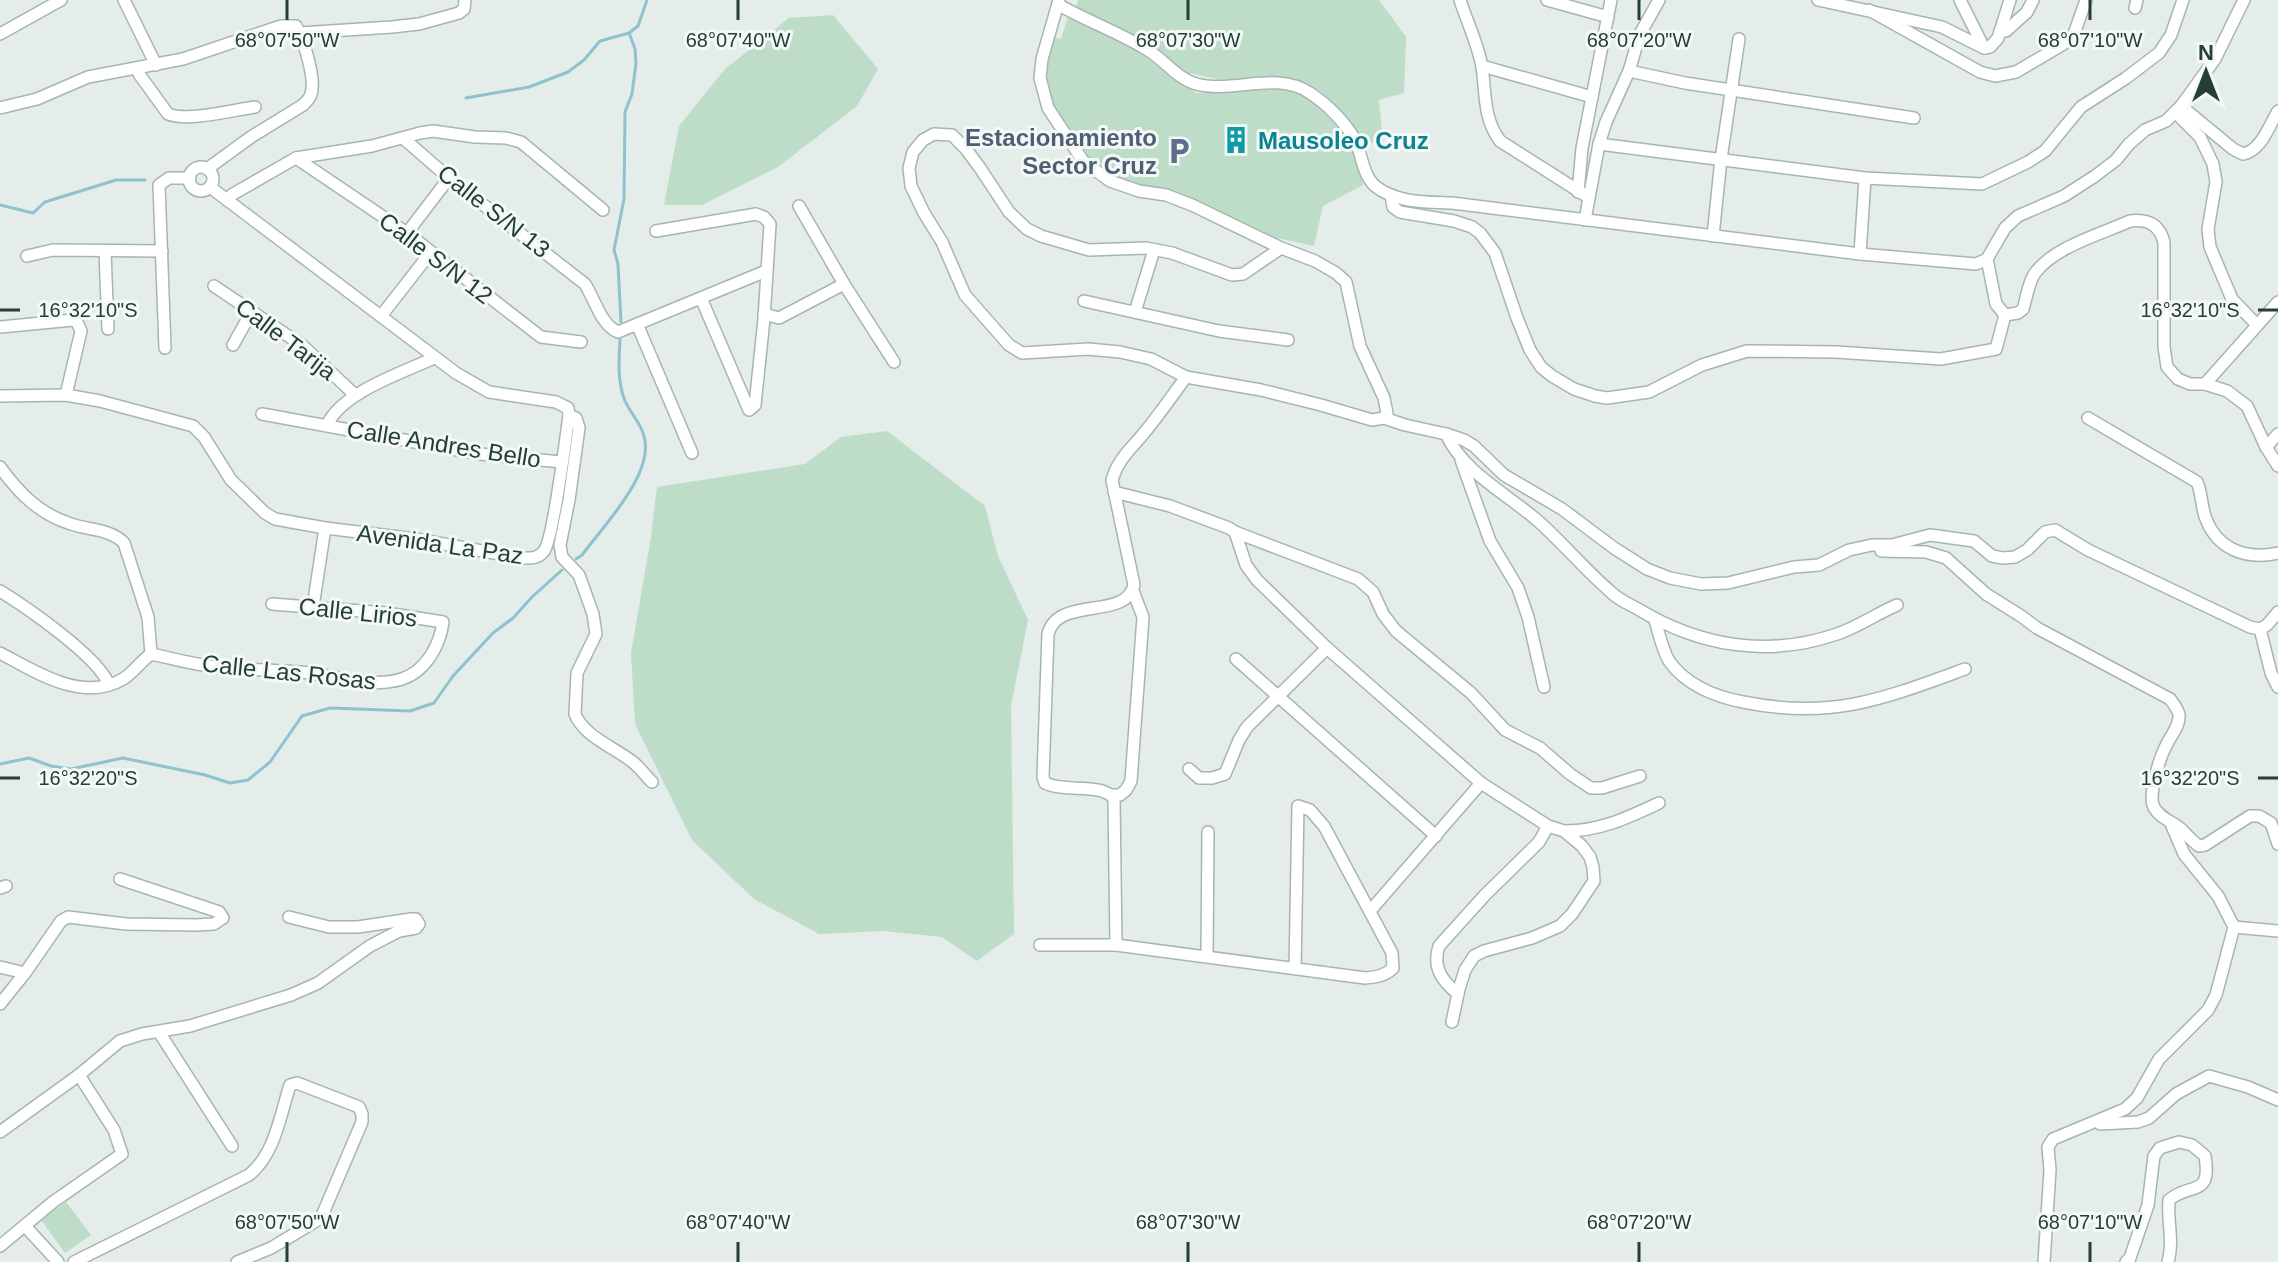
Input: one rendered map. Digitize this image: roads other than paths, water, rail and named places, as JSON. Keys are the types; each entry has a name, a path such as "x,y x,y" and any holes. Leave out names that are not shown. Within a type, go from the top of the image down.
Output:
{"street":[{"path":"0,34 61,0"},
{"path":"124,0 156,65"},
{"path":"0,108 37,99 88,77 183,59 281,26 297,29 419,24 459,13 464,9 465,0"},
{"path":"1460,0 1482,66 1489,123 1500,141 1583,195"},
{"path":"1547,0 1608,17"},
{"path":"1585,220 1582,148 1611,0"},
{"path":"1583,195 1606,122 1629,71 1640,34 1659,0"},
{"path":"1818,0 1942,27 1984,48 1993,44 2010,0"},
{"path":"1960,0 1984,48"},
{"path":"2000,31 2006,31 2027,12 2033,0"},
{"path":"1869,10 1980,72 1995,76 2016,72 2065,43 2074,34 2086,0"},
{"path":"1599,144 1865,178 1982,184 2045,151 2081,107 2159,53 2171,35 2183,0"},
{"path":"1384,418 1388,408 1360,346 1346,282 1336,273 1166,195 1139,191 1110,181 1083,161 1048,108 1040,78 1042,59 1059,3 1149,50 1193,83 1220,88 1270,82 1290,84 1309,92 1330,110 1352,136 1373,184 1403,200 1452,203 1860,254 1976,264 1987,259 2005,228 2018,216 2064,196 2116,160 2145,130 2166,121 2215,59 2244,0"},
{"path":"207,169 309,98 312,79 297,29"},
{"path":"1713,236 1739,39"},
{"path":"1482,66 1592,97"},
{"path":"137,69 168,114 173,116 255,107"},
{"path":"1629,71 1685,83 1914,118"},
{"path":"2178,109 2243,154 2253,152 2278,111"},
{"path":"2178,109 2200,137 2213,164 2216,182 2208,229 2210,247 2232,299 2257,325"},
{"path":"227,200 296,158 372,146 433,131 521,142 603,210"},
{"path":"1281,248 1238,275 1226,274 1172,253 1126,248 1089,250 1027,229 1009,212 966,149 952,135 934,134 923,140 913,152 909,168 911,186 942,242 965,295 1009,345 1022,353 1088,349 1120,352 1151,359 1186,377 1261,390 1372,420 1384,418 1446,434 1474,446 1504,475 1543,495 1647,569 1670,578 1701,584 1728,583 1794,567 1819,565 1849,550 1892,545 1930,535 1974,541 1992,556 2015,557 2045,532 2055,530 2088,550 2250,627 2260,629 2278,612"},
{"name":"Calle S/N 13","path":"403,138 449,178 585,284 609,329 618,332 637,324"},
{"name":"Calle S/N 12","path":"296,158 407,233 541,337 581,342"},
{"path":"201,167 207,169 213,177 210,187 204,191 197,190 190,178 194,170 201,167"},
{"path":"165,348 159,185 169,178 190,178"},
{"path":"407,233 449,178"},
{"path":"1860,254 1865,178"},
{"path":"210,187 456,373 489,392 556,402 568,408 569,415 576,418 579,428 560,551 579,575 593,614 596,634 577,673 575,714 589,732 635,764 652,782"},
{"path":"1391,195 1393,207 1400,212 1454,221 1480,233 1495,253 1517,318 1530,350 1541,367 1574,389 1595,396 1607,398 1649,392 1702,365 1747,351 1941,359 1996,349 2005,315"},
{"path":"799,206 894,362"},
{"path":"656,231 756,214 770,224 755,405 749,410 701,298"},
{"path":"2005,315 2023,309 2035,273 2048,259 2130,221 2147,220 2160,232 2164,243 2164,347 2167,367 2178,379 2227,391 2247,406 2278,466"},
{"path":"27,256 53,250 162,251"},
{"path":"1135,312 1154,250"},
{"path":"105,251 108,329"},
{"path":"381,316 431,252"},
{"path":"1987,259 1996,304 2005,315"},
{"path":"692,453 637,324 766,271"},
{"path":"764,314 779,318 844,284"},
{"name":"Calle Tarija","path":"214,286 303,346 355,395"},
{"path":"1084,301 1219,331 1288,340"},
{"path":"2205,384 2278,302"},
{"path":"233,345 252,311"},
{"path":"0,327 77,322 81,331 66,395"},
{"path":"327,425 331,416 355,395 434,358"},
{"path":"1133,591 1143,617 1131,781 1120,795 1111,795 1104,790 1053,787 1045,783 1043,777 1048,634 1056,620 1067,614 1118,603 1130,597 1134,585 1112,480 1126,451 1143,435 1186,377"},
{"name":"Avenida La Paz","path":"0,396 66,395 193,426 204,437 231,480 275,519 532,558 541,555 547,548 569,415"},
{"name":"Calle Andres Bello","path":"262,414 480,454 561,462"},
{"path":"2088,418 2197,482 2206,521 2226,546 2245,555 2278,553"},
{"path":"1446,434 1459,456 1490,541 1518,588 1544,687"},
{"path":"2266,447 2278,434"},
{"path":"1459,456 1496,491 1535,519 1613,595 1655,620 1687,634 1719,643 1776,645 1834,635 1897,605"},
{"path":"0,467 38,509 72,525 115,535 124,543 148,617 151,654 123,679 93,688 63,683 0,653"},
{"path":"1114,492 1220,523 1235,532 1358,579 1373,592 1383,614 1396,631 1471,693 1505,730 1540,748 1591,788 1602,788 1640,776"},
{"path":"313,607 325,528"},
{"path":"1235,532 1246,565 1257,580 1327,648 1481,783 1548,826 1564,831 1588,831 1659,803"},
{"path":"1864,547 1880,551 1926,552 1946,558 1986,594 2037,628 2170,699 2179,715 2161,758 2152,801 2154,809 2172,826 2184,854 2226,907 2234,927 2216,995 2208,1010 2159,1059 2137,1098 2125,1109 2053,1139 2048,1147 2050,1170 2044,1262"},
{"path":"0,591 79,650 102,671 109,685"},
{"name":"Calle Lirios","path":"272,604 386,613 443,622"},
{"path":"1655,620 1669,660 1679,672 1698,686 1730,700 1774,708 1811,710 1865,703 1965,669"},
{"name":"Calle Las Rosas","path":"151,654 222,668 261,669 371,682 391,681 406,678 434,653 443,622"},
{"path":"2260,629 2271,673 2278,687"},
{"path":"1189,769 1199,778 1225,774 1247,727 1327,648"},
{"path":"1236,659 1436,836"},
{"path":"1370,911 1481,783"},
{"path":"1111,795 1115,808 1116,945"},
{"path":"1040,945 1116,945 1207,956 1295,969 1365,978 1388,973 1393,968 1392,953 1370,911 1324,826 1310,810 1298,806 1295,969"},
{"path":"2172,826 2179,827 2188,839 2199,846 2250,816 2259,816 2271,823 2278,844"},
{"path":"1458,994 1445,983 1437,969 1435,956 1439,946 1539,842 1548,826"},
{"path":"1452,1022 1465,970 1474,956 1560,926 1590,889 1595,876 1590,857 1564,831"},
{"path":"1207,956 1208,832"},
{"path":"0,1004 61,921 68,917 126,924 196,925 214,924 223,918 219,912 120,879"},
{"path":"0,1132 120,1041 190,1026 291,995 318,983 370,946 399,931 416,928 419,924 416,919 411,919 358,927 329,927 289,917"},
{"path":"2234,927 2278,931"},
{"path":"0,967 25,973"},
{"path":"159,1032 232,1146"},
{"path":"0,1246 53,1202 122,1154 114,1130 79,1075"},
{"path":"2091,1124 2138,1122 2149,1118 2176,1094 2209,1076 2248,1087 2278,1100"},
{"path":"74,1262 249,1175 271,1146 293,1083 359,1107 362,1122 321,1218 271,1248 237,1262"},
{"path":"2126,1262 2148,1205 2154,1156 2160,1148 2179,1142 2192,1145 2205,1156 2207,1168 2205,1181 2195,1190 2178,1193 2169,1200 2167,1216 2172,1247 2168,1262"},
{"path":"25,1226 58,1262"}],"waterway":[{"path":"466,98 529,87 568,72 584,60 600,41 629,33 638,26 647,0"},
{"path":"621,322 618,264 614,250 624,199 625,112 632,94 636,63 629,33"},
{"path":"0,205 33,213 45,202 116,180 145,180"},
{"path":"576,559 626,497 643,464 646,448 643,433 625,401 621,386 620,340"},
{"path":"0,764 29,758 71,769 123,758 230,783 248,780 270,762 302,716 330,708 410,711 434,703 453,676 493,633 513,618 562,570"}],"place":[{"name":"Mausoleo Cruz","path":"1236,140"},
{"name":"Estacionamiento Sector Cruz","path":"1179,151"}]}
